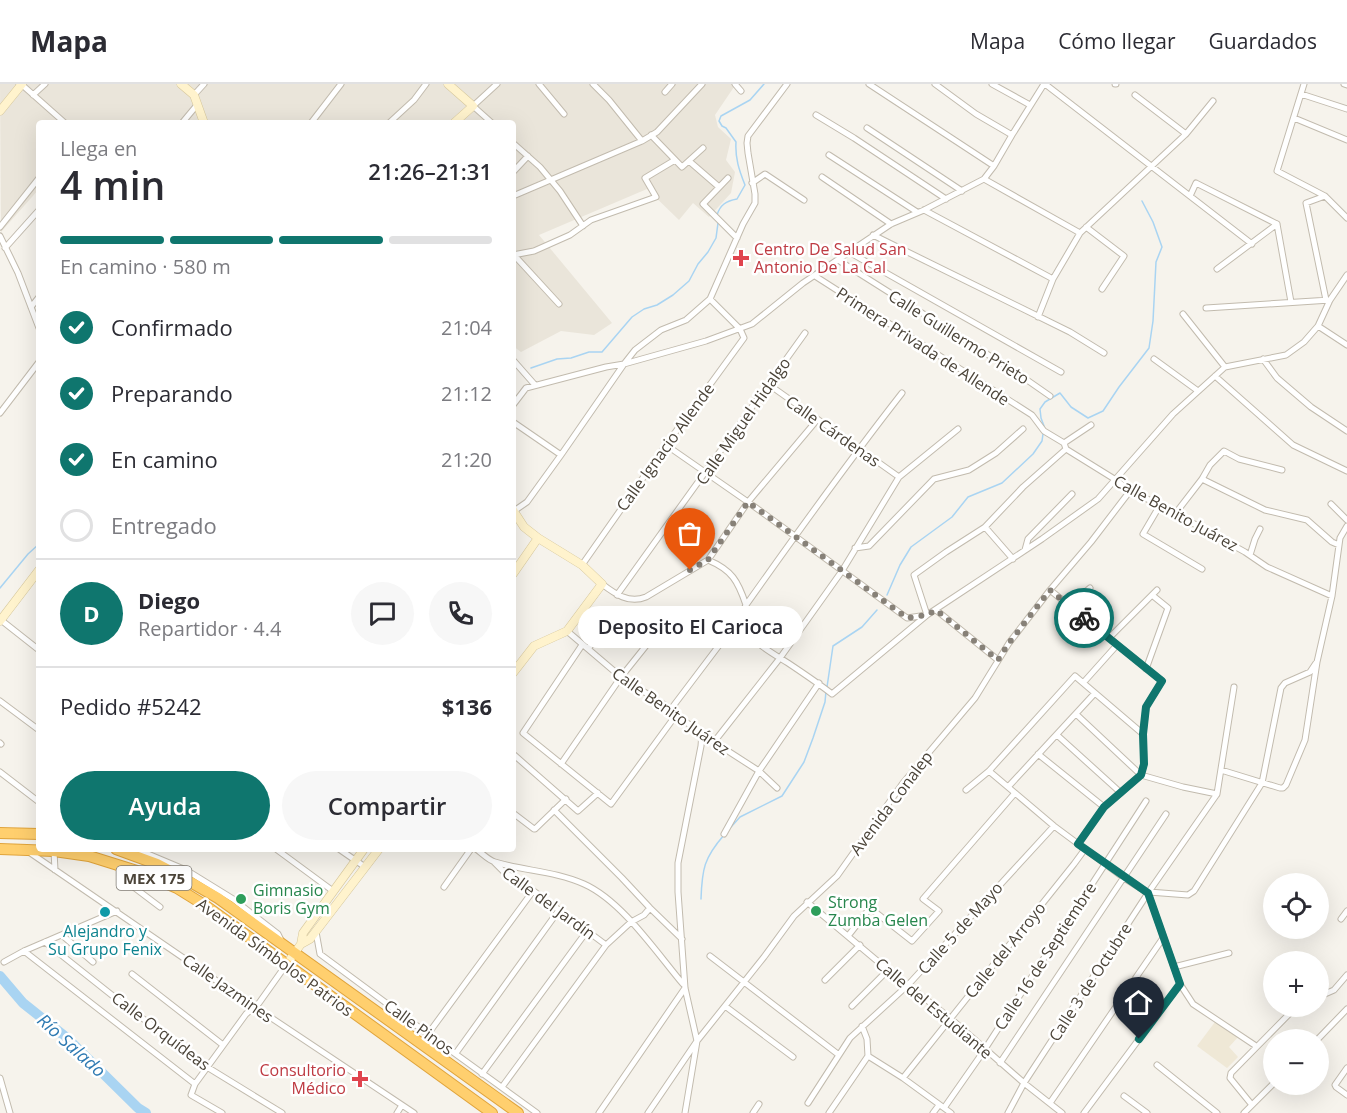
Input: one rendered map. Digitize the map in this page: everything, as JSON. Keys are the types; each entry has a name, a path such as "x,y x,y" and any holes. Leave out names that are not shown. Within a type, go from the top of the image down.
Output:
{"highway":[{"path":"0,833 36,834"},
{"name":"Avenida Símbolos Patrios","path":"0,849 36,850"},
{"name":"Avenida Símbolos Patrios","path":"61,852 89,856 137,871 177,888 206,906 492,1113"},
{"name":"Avenida Símbolos Patrios","path":"124,852 184,874 283,944 298,948 439,1056 518,1113"}],"street":[{"path":"0,111 20,84 62,120"},
{"path":"33,95 45,84"},
{"path":"181,84 194,95 203,120"},
{"path":"194,95 204,84"},
{"path":"313,120 341,84"},
{"path":"392,120 414,100 426,84"},
{"path":"448,84 489,120"},
{"path":"539,84 564,114"},
{"path":"593,84 642,141"},
{"path":"664,92 672,84"},
{"path":"516,195 642,141 657,132 702,84"},
{"path":"735,84 741,91"},
{"path":"516,509 527,502 635,350 661,330 686,320 710,299 743,224 755,203 748,136 787,84"},
{"path":"869,84 994,166"},
{"path":"935,84 976,114 1012,135"},
{"path":"992,84 1030,105"},
{"path":"1034,84 1044,85 1152,165 1252,244"},
{"path":"1304,84 1277,171 1325,196 1347,218"},
{"path":"458,120 495,85"},
{"path":"516,401 526,388 535,385 624,364 706,341 752,324 803,283 891,224 984,179 1044,85"},
{"path":"1135,94 1186,134"},
{"path":"1301,94 1347,109"},
{"path":"1038,317 1053,279 1080,233 1186,134 1213,101"},
{"path":"184,120 197,105"},
{"path":"816,116 946,198"},
{"path":"1294,118 1347,140"},
{"path":"867,128 963,190"},
{"path":"651,135 682,167 703,148"},
{"path":"516,146 550,179 583,226"},
{"path":"829,155 917,212"},
{"path":"516,169 528,156"},
{"path":"516,254 534,251 570,235 591,220 656,198 645,178 675,160"},
{"path":"689,161 719,187"},
{"path":"752,183 765,174 804,200"},
{"path":"822,177 891,224"},
{"path":"728,178 704,204 737,238"},
{"path":"984,179 1080,233"},
{"path":"0,227 36,182"},
{"path":"1190,196 1196,183 1277,224"},
{"path":"1325,196 1306,204 1328,300"},
{"path":"924,210 1053,279"},
{"path":"5,248 36,213"},
{"path":"1217,269 1277,224"},
{"path":"1277,224 1291,302"},
{"path":"1086,227 1124,256 1102,290"},
{"path":"0,236 20,278 36,320"},
{"path":"873,236 1070,332 1104,353"},
{"path":"849,252 1061,372"},
{"path":"516,258 559,304"},
{"name":"Calle Guillermo Prieto","path":"838,260 1017,372 1050,396"},
{"name":"Primera Privada de Allende","path":"815,276 1032,416"},
{"path":"739,619 744,630 763,648 819,683 832,694 927,615 1098,499 1173,414 1225,367 1286,355 1304,342 1318,326 1328,300 1346,278"},
{"path":"710,299 740,329"},
{"path":"1206,308 1328,300"},
{"path":"31,307 36,301"},
{"path":"1183,314 1225,367"},
{"path":"726,334 729,318"},
{"path":"1318,326 1347,345"},
{"name":"Calle Ignacio Allende","path":"582,566 744,338 740,329"},
{"name":"Calle Miguel Hidalgo","path":"616,595 805,333"},
{"path":"1154,359 1198,391"},
{"path":"1263,359 1277,378 1311,407 1347,431"},
{"path":"516,363 535,385"},
{"path":"0,413 36,366"},
{"path":"1215,376 1293,445 1347,471"},
{"name":"Calle Cárdenas","path":"768,384 899,477"},
{"path":"670,709 739,619 794,536 902,393"},
{"name":"Calle Benito Juárez","path":"1032,416 1044,430 1130,491 1160,505 1250,555 1267,567 1332,596"},
{"path":"516,516 524,528 582,566 616,595 638,600 708,560 748,502 817,420"},
{"path":"1341,426 1347,421"},
{"path":"516,424 561,455"},
{"path":"927,615 914,575 985,527 1065,446 1091,425"},
{"path":"714,742 780,658 842,571 899,477 958,429"},
{"path":"855,548 869,546 934,479 969,470 996,453 1023,429"},
{"path":"666,445 907,618 927,615"},
{"path":"1175,514 1222,452 1226,451 1239,459 1282,470"},
{"path":"1202,479 1265,510 1307,520 1332,542 1339,545"},
{"name":"Avenida Conalep","path":"648,1113 697,1041 794,916 837,876 903,783 975,698 1009,643 1130,491"},
{"path":"1025,550 1028,539 1072,494"},
{"path":"1331,504 1347,520"},
{"path":"1160,505 1143,534 1202,569"},
{"path":"1221,770 1280,788 1286,785 1305,740 1317,662 1332,596 1340,537 1347,526"},
{"path":"985,527 1012,559"},
{"path":"1250,555 1260,529"},
{"path":"516,570 538,538"},
{"path":"708,560 717,563 733,575 747,604"},
{"path":"36,581 0,620 36,649"},
{"path":"516,669 534,646 567,631 602,584"},
{"path":"1069,606 1090,588"},
{"path":"1050,590 1162,681 1146,707 1143,734 1144,764 1141,775 1104,807 1078,844"},
{"path":"1109,638 1157,590"},
{"path":"1146,669 1168,608 1152,595"},
{"path":"936,610 998,660"},
{"path":"588,649 603,629"},
{"name":"Calle Benito Juárez","path":"567,631 621,677 759,771 777,788"},
{"path":"561,764 621,677 653,637"},
{"path":"582,645 523,733 611,804 676,715"},
{"path":"1083,683 1117,645"},
{"path":"1256,1046 1193,1004 1180,984 1148,892 1191,894 1262,783 1281,688 1310,672 1317,662"},
{"path":"966,790 989,771 1075,676 1143,734"},
{"path":"724,834 759,771 819,683"},
{"path":"1076,714 1141,775 1217,794 1234,687"},
{"path":"1008,787 1095,693"},
{"path":"0,701 36,728"},
{"path":"685,1113 697,1041 684,987 678,863 702,733"},
{"path":"1057,735 1121,793"},
{"path":"1038,754 1104,807"},
{"path":"516,757 578,811 598,793"},
{"name":"Calle 16 de Septiembre","path":"989,771 1084,849 1148,892"},
{"path":"0,772 36,800"},
{"path":"848,936 870,908 912,941 939,911 923,899 1015,793"},
{"name":"Calle 3 de Octubre","path":"1008,1113 1024,1083 1148,892 1217,794"},
{"path":"516,815 534,829 566,799"},
{"path":"1104,864 1146,801"},
{"path":"554,810 682,939"},
{"path":"1000,1063 1167,814"},
{"name":"Calle 5 de Mayo","path":"808,1103 850,1038 908,986 1054,826"},
{"name":"Calle Jazmines","path":"26,849 255,1007 414,1113"},
{"name":"Calle del Arroyo","path":"903,1078 1084,849"},
{"path":"54,852 55,870"},
{"path":"142,852 184,874"},
{"path":"280,852 333,891"},
{"path":"343,852 365,867"},
{"path":"298,948 303,933 362,852"},
{"path":"222,1113 192,1095 195,1084 246,1014 259,1003 298,948 316,932 377,852"},
{"path":"444,887 469,852"},
{"name":"Calle del Jardín","path":"480,852 504,872 606,945"},
{"path":"492,861 558,874 600,893 631,922 684,987"},
{"name":"Calle 16 de Septiembre","path":"933,1113 942,1106 985,1049 1104,864"},
{"path":"121,866 123,879 160,907"},
{"path":"428,1034 533,891"},
{"name":"Calle del Estudiante","path":"807,902 1062,1113"},
{"path":"502,1087 606,945 650,908"},
{"path":"456,1053 559,910"},
{"path":"4,962 117,911"},
{"path":"1341,919 1347,911"},
{"path":"482,1074 587,931"},
{"name":"Calle Pinos","path":"316,932 320,954 537,1113"},
{"path":"62,935 93,962"},
{"path":"1050,1103 1163,938"},
{"name":"Calle Orquídeas","path":"45,942 207,1067 282,1113"},
{"path":"825,980 860,945"},
{"path":"24,951 195,1084"},
{"path":"1174,967 1229,954"},
{"path":"710,956 839,1055"},
{"path":"852,1006 888,970"},
{"path":"132,974 223,1045"},
{"path":"1329,992 1334,990 1347,975"},
{"path":"1084,1113 1180,984"},
{"path":"599,1113 684,987"},
{"path":"725,1006 793,1057"},
{"path":"1328,1029 1347,1009"},
{"path":"1252,1105 1230,1078 1231,1072 1286,1017"},
{"path":"829,1113 868,1056 867,1039 862,1026"},
{"path":"439,1056 446,1047"},
{"path":"868,1056 951,1113"},
{"path":"1157,1065 1217,1113"},
{"path":"1347,1068 1335,1083 1336,1087 1347,1095"},
{"path":"0,1078 10,1113"},
{"path":"1244,1113 1263,1094"},
{"path":"1124,1096 1147,1113"},
{"path":"753,1113 759,1104"},
{"path":"397,1113 402,1105"}],"shaded area":[{"path":"0,84 736,84 715,115 718,127 731,139 726,160 735,172 731,193 709,217 693,203 679,220 647,189 539,235 612,323 594,335 561,331 521,352 516,348 516,120 36,120 36,192 1,232"},
{"path":"1215,1022 1238,1037 1229,1047 1238,1057 1227,1068 1197,1046"}],"waterway":[{"path":"717,215 724,204 737,199 745,185 738,164 736,142 719,121 721,116 750,100 764,84"},
{"path":"1044,426 1040,409 1045,402 1060,393 1071,407 1088,418 1103,411 1149,348 1156,262 1162,247 1142,201"},
{"path":"531,368 557,359 571,358 589,352 602,352 632,317 673,295 689,281 716,238 718,223"},
{"path":"887,595 911,547 952,517 968,497 1002,483 1033,454 1042,441 1043,434"},
{"path":"0,588 36,547"},
{"path":"827,687 833,646 862,627 877,610"},
{"path":"731,827 740,817 782,796 804,762 825,702 826,691"},
{"path":"701,899 705,864 712,850 724,835"},
{"name":"Río Salado","path":"0,976 23,1003 67,1038 138,1108 146,1113"}],"way so far":[{"path":"690,570 708,560 748,502 907,618 927,615 936,610 998,660 1050,590 1084,618"}],"place":[{"name":"Centro De Salud San Antonio De La Cal","path":"741,258"},
{"name":"Deposito El Carioca","path":"690,570"},
{"name":"Gimnasio Boris Gym","path":"241,899"},
{"name":"Strong Zumba Gelen","path":"816,911"},
{"name":"Alejandro y Su Grupo Fenix","path":"105,912"},
{"name":"Consultorio Médico","path":"360,1079"}],"route":[{"path":"1084,618 1162,681 1146,707 1143,734 1144,764 1141,775 1104,807 1078,844 1148,893 1180,984 1139,1039"}]}
